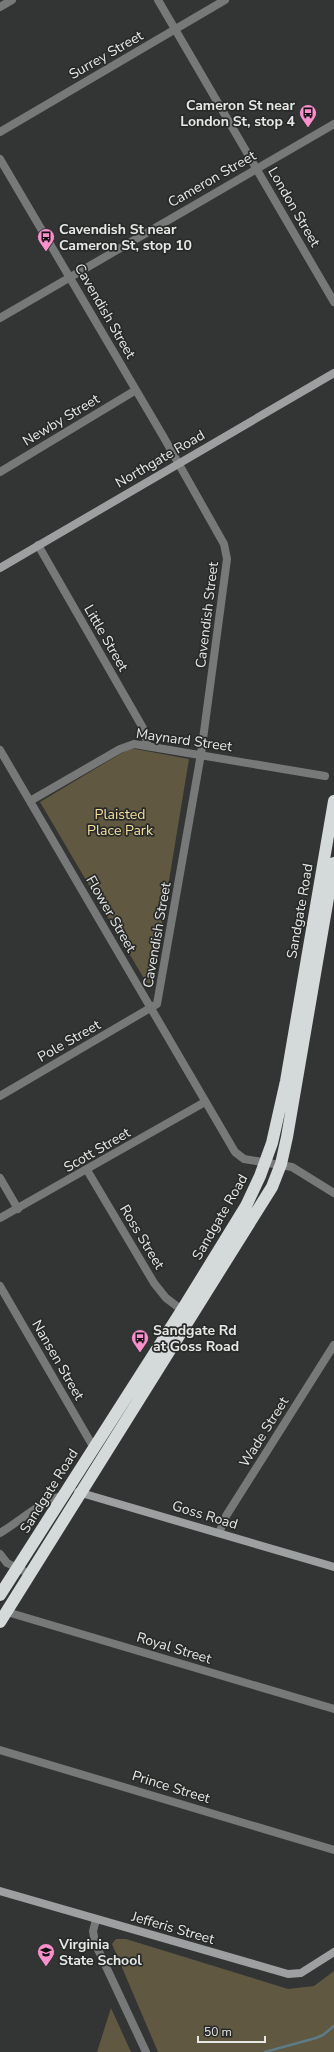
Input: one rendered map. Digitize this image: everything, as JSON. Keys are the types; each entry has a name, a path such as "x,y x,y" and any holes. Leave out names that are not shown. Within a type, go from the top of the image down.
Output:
{"highway":[{"name":"Sandgate Road","path":"0,1595 182,1310 246,1206 266,1162 278,1121 286,1081 334,801"},
{"name":"Sandgate Road","path":"0,1622 272,1188 281,1164 334,863"}],"street":[{"path":"0,8 12,0"},
{"name":"London Street","path":"158,0 334,302"},
{"name":"Surrey Street","path":"0,132 225,0"},
{"name":"Cameron Street","path":"0,318 334,124"},
{"name":"Cavendish Street","path":"0,159 178,463 224,544 227,554 201,754 158,1000 157,1005 151,1008"},
{"name":"Northgate Road","path":"0,568 334,373"},
{"name":"Newby Street","path":"0,472 136,390"},
{"name":"Little Street","path":"38,545 143,728 148,746"},
{"name":"Maynard Street","path":"30,801 123,747 134,744 201,754 325,776"},
{"name":"Flower Street","path":"0,750 237,1155 249,1160 292,1167 334,1193"},
{"name":"Pole Street","path":"0,1096 151,1008"},
{"name":"Scott Street","path":"0,1218 88,1170 205,1102"},
{"name":"Ross Street","path":"88,1170 154,1283 166,1298 182,1310"},
{"path":"0,1178 18,1209"},
{"name":"Nansen Street","path":"0,1286 94,1448"},
{"name":"Wade Street","path":"219,1533 226,1516 334,1345"},
{"path":"0,1533 49,1500 65,1493"},
{"name":"Goss Road","path":"65,1493 81,1493 334,1567"},
{"path":"0,1554 6,1562 30,1574"},
{"name":"Royal Street","path":"7,1612 334,1709"},
{"name":"Prince Street","path":"0,1750 334,1850"},
{"name":"Jefferis Street","path":"0,1891 96,1920 288,1974 301,1973 334,1952"},
{"path":"96,1920 93,1931 95,1943 146,2052"}],"green space":[{"name":"Plaisted Place Park","path":"130,748 189,759 152,984 146,982 40,802"},
{"path":"116,1939 126,1939 288,1989 314,1986 334,1971 334,2052 158,2052 112,1944"},
{"path":"111,2008 131,2052 97,2052"}],"waterway":[{"path":"265,2052 316,2038 323,2035 334,2026"}],"place":[{"name":"Cameron St near London St, stop 4","path":"308,128"},
{"name":"Cavendish St near Cameron St, stop 10","path":"46,252"},
{"name":"Sandgate Rd at Goss Road","path":"140,1353"},
{"name":"Virginia State School","path":"46,1967"}]}
